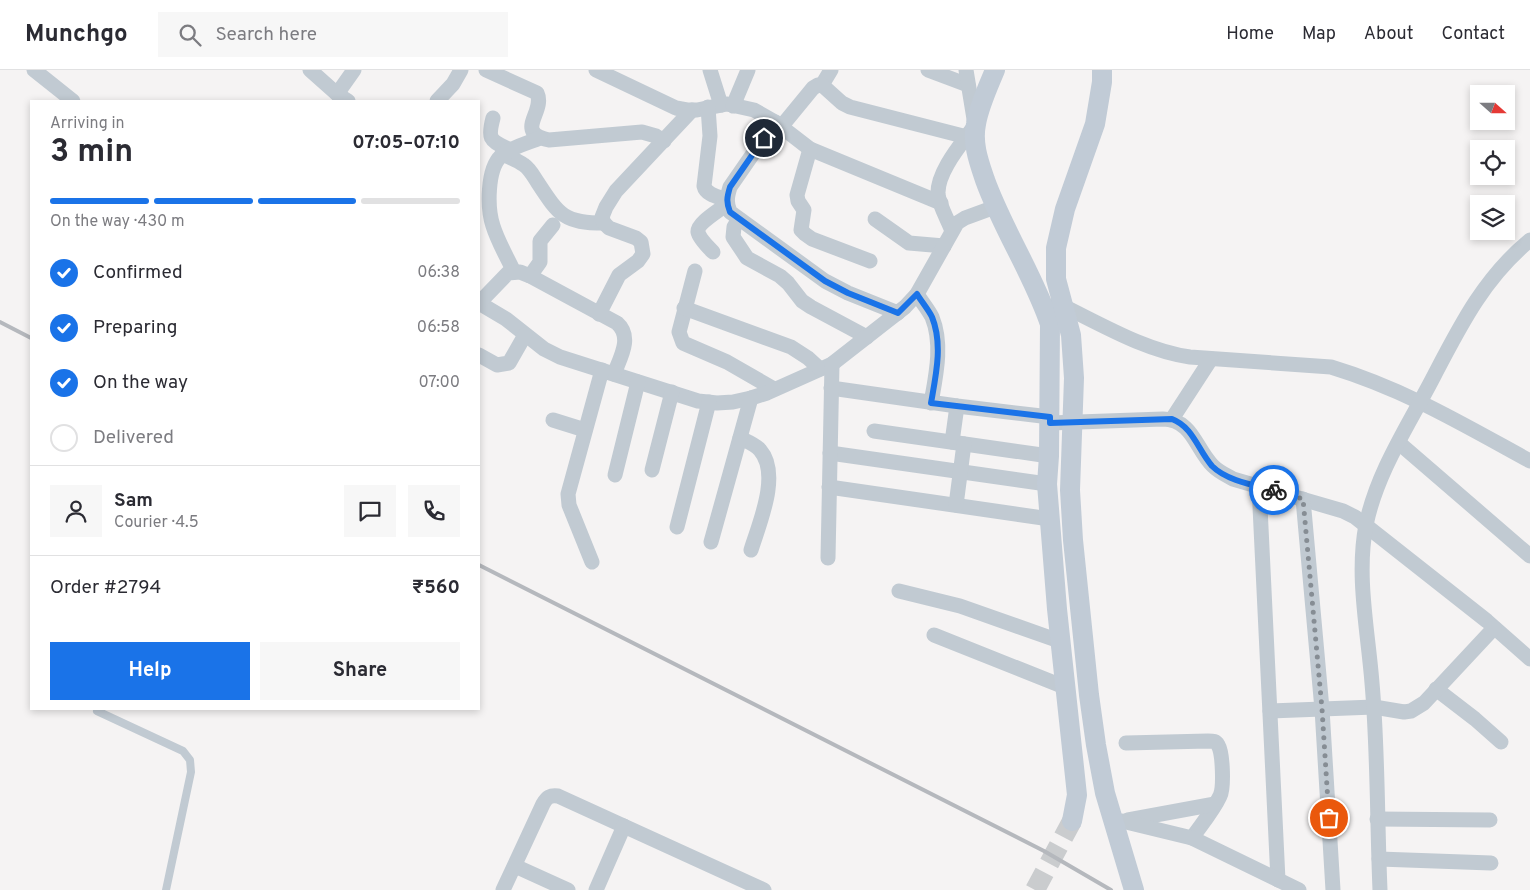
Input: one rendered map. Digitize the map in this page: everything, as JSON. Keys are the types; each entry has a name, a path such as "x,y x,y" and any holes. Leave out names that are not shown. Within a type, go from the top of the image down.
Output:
{"main road":[{"path":"995,70 971,131 978,159 995,207 1038,294 1050,324 1050,420 1047,484 1057,608 1077,795 1072,821"},
{"path":"1102,70 1102,82 1095,124 1065,209 1056,248 1056,279 1070,336 1074,378 1070,490 1073,540 1089,695 1105,793 1134,890"}],"street":[{"path":"34,70 72,100"},
{"path":"310,70 338,94"},
{"path":"324,100 338,94 354,70"},
{"path":"438,100 453,84 461,70"},
{"path":"486,70 537,93 539,103 531,127 533,132 540,138 549,140 642,132 656,136 664,141"},
{"path":"596,70 676,108 692,110 720,106 754,110 810,149 941,203"},
{"path":"710,70 720,106"},
{"path":"727,202 709,194 705,190 710,136 720,106 748,70"},
{"path":"831,70 822,85 813,88 778,125 730,187 727,202 730,212 836,287 898,313"},
{"path":"928,70 967,77 971,131 944,173 939,185 938,195 952,231"},
{"path":"822,85 842,103 850,107 971,131"},
{"path":"599,314 619,275 638,261 643,254 641,242 636,238 609,228 602,217 611,198 692,110"},
{"path":"493,118 489,133 492,141 530,170 553,205 562,214 582,223 604,222"},
{"path":"514,272 492,226 490,181 493,169 506,152 540,138"},
{"path":"810,149 796,195 804,210 801,230 812,239 870,261"},
{"path":"712,252 698,230 701,223 727,202"},
{"path":"480,304 506,319 544,349 560,357 698,400 717,403 733,402 751,398 826,367 867,337 898,313 917,294 958,223 965,218 995,207"},
{"path":"739,219 734,227 733,237 748,258 780,276 807,304 867,337"},
{"path":"875,219 909,243 944,246"},
{"path":"530,276 540,262 540,241 553,225"},
{"path":"792,257 812,239"},
{"path":"1380,890 1374,707 1363,580 1363,548 1366,526 1379,486 1399,443 1454,337 1490,280 1508,259 1530,240"},
{"path":"695,271 679,332 683,343 727,362 774,389"},
{"path":"480,302 508,273 520,272 617,323 623,328 625,342 608,372 585,430 570,482 569,505 592,562"},
{"path":"917,294 932,317 936,336 938,353 931,403"},
{"path":"1038,294 1153,348 1170,354 1211,359 1331,367 1375,382 1421,401 1530,460"},
{"path":"684,308 791,347 826,367"},
{"path":"480,356 497,365 509,363 525,335"},
{"path":"1172,419 1211,359"},
{"path":"826,367 831,388 828,558"},
{"path":"615,475 638,382"},
{"path":"831,388 1050,420 1172,419 1180,422 1187,428 1212,466 1222,473 1234,479 1343,511 1366,526 1530,659"},
{"path":"652,470 672,392"},
{"path":"711,542 751,398"},
{"path":"677,527 709,402"},
{"path":"956,505 960,472 957,406"},
{"path":"553,420 585,430"},
{"path":"874,431 1049,456"},
{"path":"740,438 760,450 769,470 766,501 751,550"},
{"path":"1399,443 1530,556"},
{"path":"830,453 1047,484"},
{"path":"1258,486 1278,880"},
{"path":"829,487 1050,519"},
{"path":"1303,499 1322,709 1333,890"},
{"path":"899,591 943,601 1062,642"},
{"path":"1270,711 1374,707 1411,712 1424,703 1494,628"},
{"path":"934,635 1067,688"},
{"path":"1436,689 1501,742"},
{"path":"1126,743 1214,742 1218,744 1223,785 1221,794 1192,838"},
{"path":"503,890 543,804 552,795 624,826 740,885 764,890"},
{"path":"1215,804 1122,821 1192,838 1299,890"},
{"path":"1377,819 1490,820"},
{"path":"596,890 624,826"},
{"path":"1379,859 1492,863"},
{"path":"515,866 568,890"}],"lane":[{"path":"97,711 183,751 190,760 191,772 166,890"}],"tunnel":[{"path":"1035,890 1072,821"}],"railway":[{"path":"0,322 30,337"},
{"path":"480,566 1044,851 1111,890"}],"way so far":[{"path":"1274,490 1303,499 1322,709 1329,818"}],"route":[{"path":"764,138 730,187 727,204 730,212 825,281 848,293 898,313 917,294 932,317 936,336 938,353 931,403 1050,417 1050,423 1172,419 1180,422 1187,428 1212,466 1222,473 1234,479 1274,490"}]}
